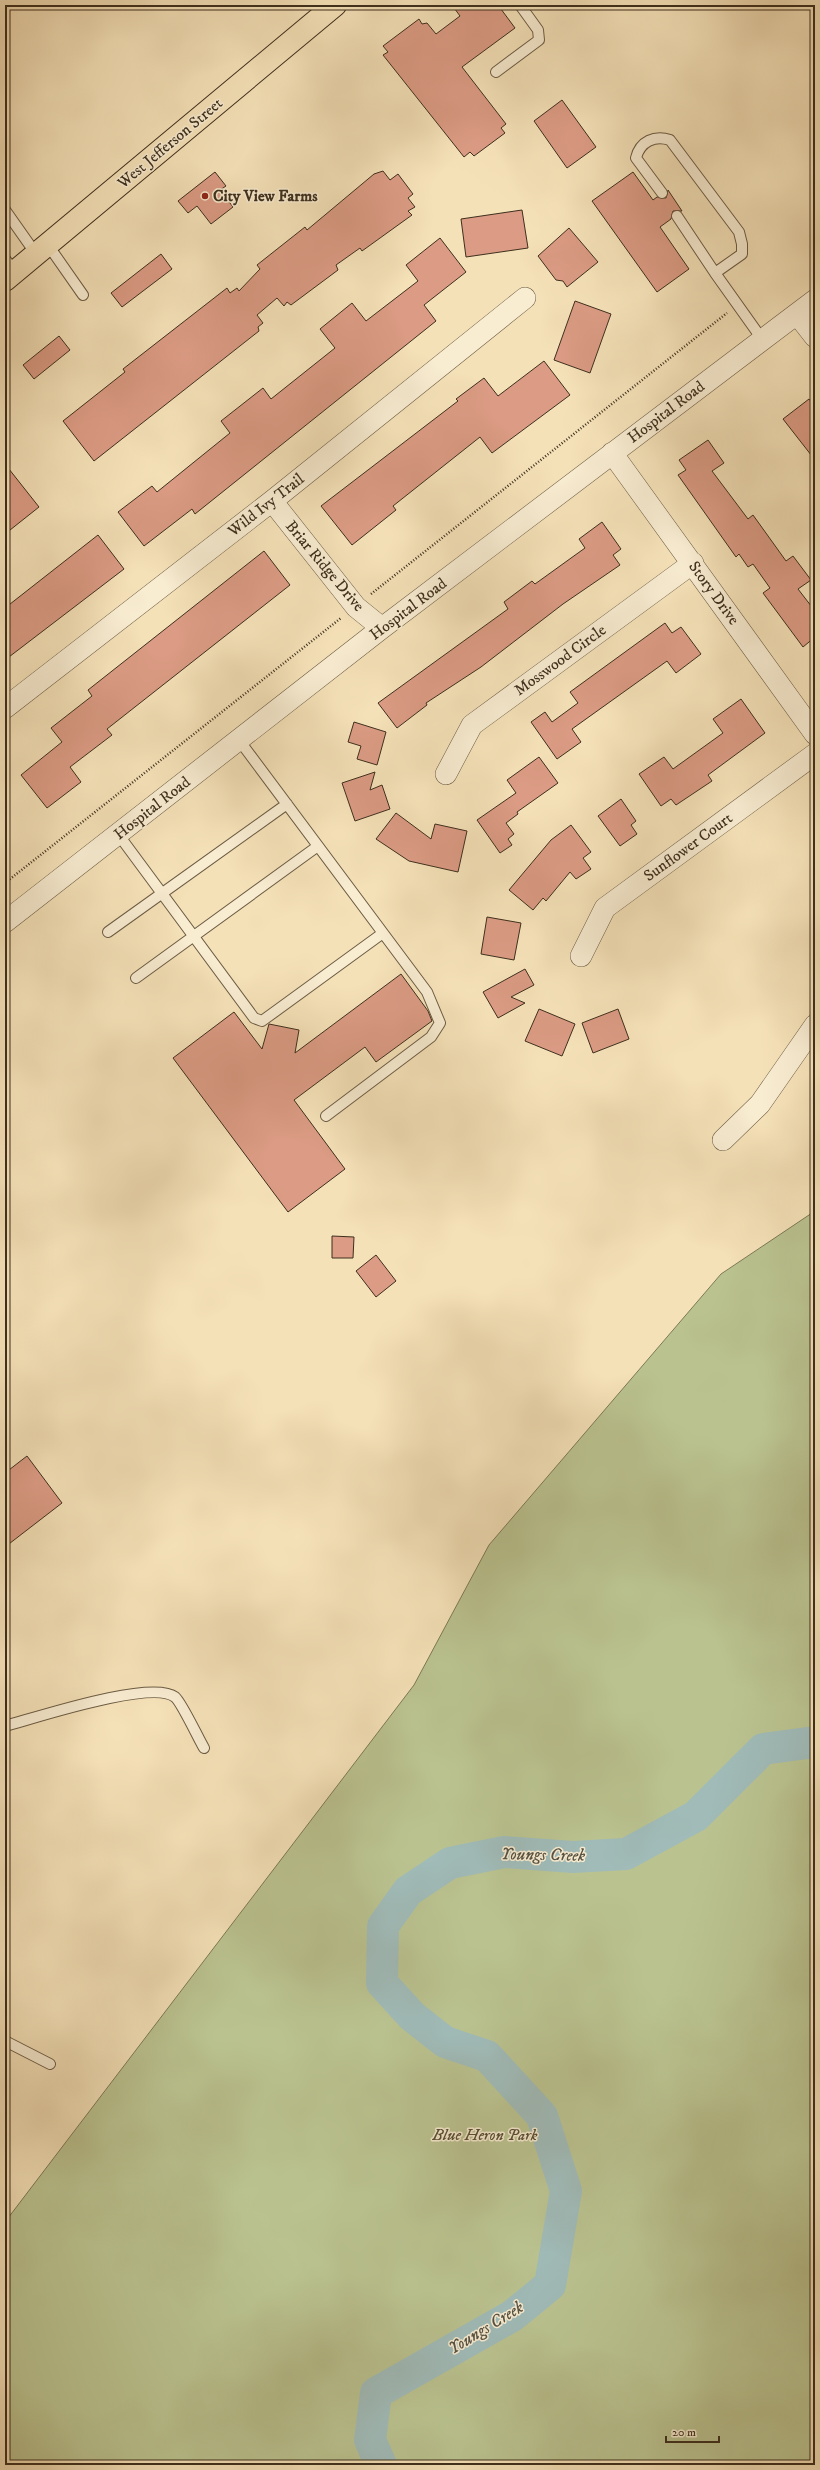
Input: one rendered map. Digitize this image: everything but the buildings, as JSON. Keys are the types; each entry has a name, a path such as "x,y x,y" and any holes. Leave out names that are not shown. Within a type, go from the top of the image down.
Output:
{"main road":[{"name":"West Jefferson Street","path":"8,270 42,250 335,5"}],"street":[{"name":"Wild Ivy Trail","path":"5,708 272,501 525,298"},
{"name":"Hospital Road","path":"5,922 382,628 815,300"},
{"path":"797,314 815,336"},
{"name":"Story Drive","path":"612,453 693,562 815,734"},
{"name":"Briar Ridge Drive","path":"272,501 356,607 382,628"},
{"name":"Mosswood Circle","path":"446,774 472,725 693,562"},
{"name":"Sunflower Court","path":"581,956 605,908 815,754"},
{"path":"723,1140 760,1104 815,1025"}],"lane":[{"path":"496,72 539,40 538,30 520,5"},
{"path":"662,193 636,158 638,150 650,140 659,136 670,140 739,232 742,244 742,254 715,273"},
{"path":"5,210 83,295"},
{"path":"677,216 762,339"},
{"path":"239,740 427,992 440,1023 431,1037 326,1116"},
{"path":"108,932 287,804"},
{"path":"118,834 254,1018 262,1021 383,932"},
{"path":"136,978 318,846"},
{"path":"5,1726 116,1696 159,1691 175,1697 204,1748"},
{"path":"5,2041 50,2064"}],"green space":[{"name":"Blue Heron Park","path":"815,1211 815,2465 5,2465 5,2222 414,1685 489,1545 721,1274"}],"waterway":[{"name":"Youngs Creek","path":"381,2465 370,2440 376,2393 512,2316 550,2285 566,2191 542,2116 487,2056 445,2042 412,2016 382,1983 383,1926 408,1891 450,1863 504,1852 573,1857 626,1854 696,1816 763,1749 815,1742"}],"place":[{"name":"City View Farms","path":"205,196"}]}
